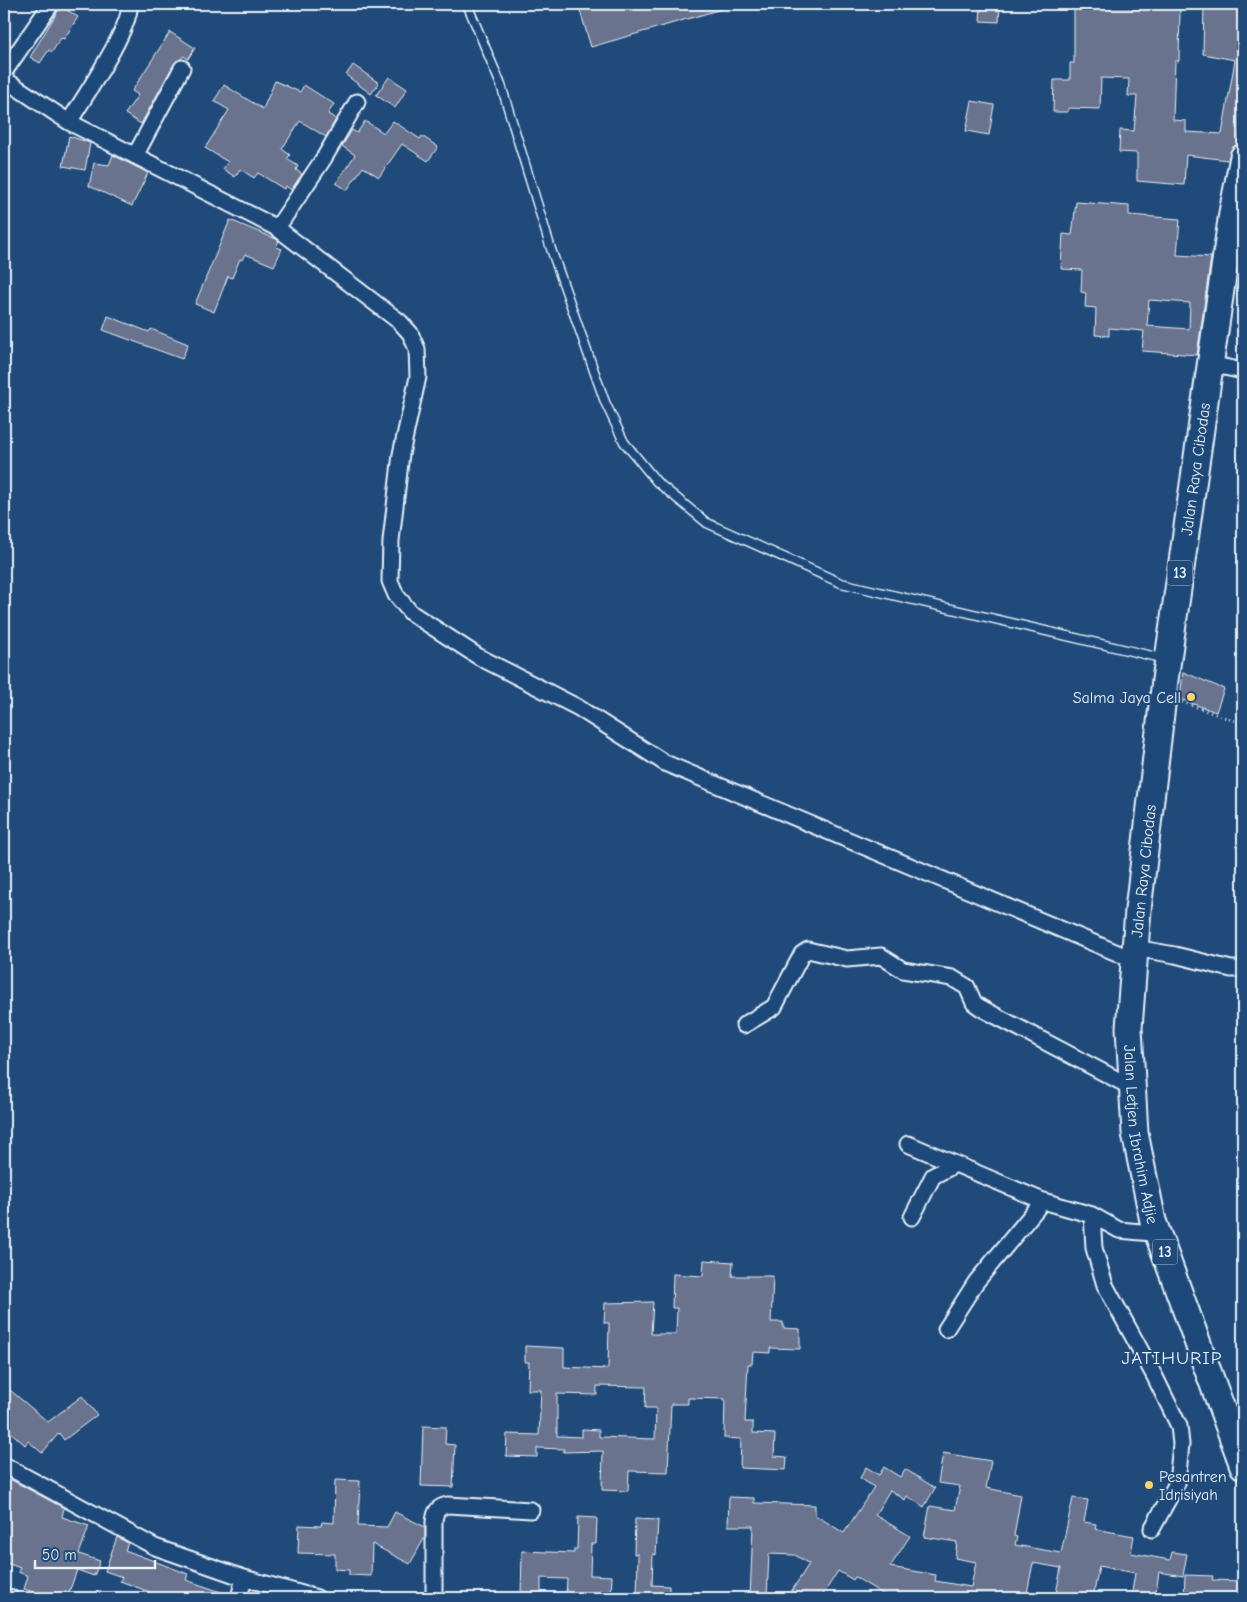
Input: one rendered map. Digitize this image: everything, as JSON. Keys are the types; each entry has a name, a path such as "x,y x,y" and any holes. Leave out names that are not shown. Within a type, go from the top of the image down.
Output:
{"highway":[{"name":"Jalan Raya Cibodas","path":"1128,1028 1134,954 1163,695 1232,213 1243,157"},
{"name":"Jalan Letjen Ibrahim Adjie","path":"1128,1028 1135,1133 1154,1221 1243,1466"}],"street":[{"path":"4,72 51,4"},
{"path":"69,122 129,18 129,4"},
{"path":"135,156 182,68"},
{"path":"4,79 69,122 277,228 400,322 410,333 416,349 418,377 401,454 391,541 390,581 396,595 411,613 479,657 577,708 665,763 1134,954 1175,955 1231,969 1243,969"},
{"path":"277,228 324,158 357,102"},
{"path":"1210,364 1243,371"},
{"path":"744,1024 774,1007 802,954 808,950 847,959 881,956 903,970 932,974 963,983 967,987 974,1003 981,1008 1131,1087"},
{"path":"908,1144 1043,1201 1092,1215 1119,1230 1152,1233 1161,1242"},
{"path":"912,1217 932,1176 946,1170 952,1163"},
{"path":"946,1329 976,1282 1043,1201"},
{"path":"1092,1215 1094,1248 1105,1285 1155,1377 1179,1426 1181,1444 1177,1484 1152,1529"},
{"path":"4,1465 155,1547 244,1578 317,1598"},
{"path":"434,1598 434,1522 435,1512 440,1507 448,1505 531,1510"},
{"path":"239,1598 244,1578"},
{"path":"4,1596 11,1598"}],"lane":[{"path":"467,4 501,85 551,248 605,402 624,442 657,482 707,523 841,584 1168,659"}],"path":[{"path":"1163,695 1243,724"}],"building":[{"path":"578,4 725,4 725,8 591,47"},
{"path":"981,4 1000,4 999,22 980,21"},
{"path":"1074,4 1159,4 1159,7 1180,7 1179,61 1175,61 1173,120 1186,121 1186,132 1222,134 1235,60 1203,54 1204,4 1243,4 1243,117 1241,117 1239,143 1232,148 1228,160 1186,155 1184,185 1137,181 1137,153 1119,152 1120,130 1134,131 1137,96 1128,96 1129,79 1101,78 1100,109 1068,108 1068,112 1053,112 1054,80 1070,80 1070,63 1074,63"},
{"path":"61,6 78,17 64,39 61,38 52,52 49,50 40,63 30,57"},
{"path":"170,32 195,48 188,59 184,56 174,64 141,124 125,114 138,95 132,91"},
{"path":"353,65 379,83 371,94 346,75"},
{"path":"389,77 407,89 395,108 376,95"},
{"path":"275,81 300,92 304,85 334,104 328,114 336,119 326,137 300,121 282,149 290,155 287,159 298,166 296,170 302,174 291,190 286,186 284,189 258,173 254,178 240,169 235,177 223,169 228,162 205,148 229,110 214,101 224,85 263,109"},
{"path":"972,101 994,105 989,135 966,131"},
{"path":"365,121 384,133 393,121 420,139 422,136 438,147 428,161 402,144 379,177 363,167 347,190 336,183 355,155 342,146 352,130 357,133"},
{"path":"69,136 90,143 85,170 63,166"},
{"path":"113,155 148,173 132,206 89,186 94,163 109,165"},
{"path":"1076,202 1129,206 1129,215 1180,219 1177,255 1211,257 1197,355 1142,351 1144,331 1109,328 1109,336 1095,335 1096,308 1085,307 1086,293 1081,292 1082,270 1061,269 1063,234 1072,235","holes":["1149,300 1190,303 1189,329 1147,326"]},
{"path":"230,220 276,239 279,241 276,247 282,249 274,266 245,254 242,260 240,259 232,278 228,276 214,312 195,304"},
{"path":"108,316 149,332 151,329 188,344 182,359 103,330"},
{"path":"1183,672 1224,689 1216,712 1180,699"},
{"path":"704,1260 733,1262 732,1276 773,1276 771,1322 783,1322 783,1328 800,1329 800,1349 770,1348 770,1353 753,1352 752,1364 748,1364 745,1422 753,1422 753,1433 775,1434 774,1456 787,1457 786,1470 740,1468 741,1439 724,1438 725,1399 688,1398 688,1404 671,1404 668,1472 629,1471 628,1491 602,1490 603,1451 563,1452 564,1449 537,1448 537,1457 506,1456 507,1434 539,1435 541,1390 528,1390 529,1362 525,1362 525,1346 564,1348 564,1367 608,1369 609,1323 604,1323 605,1303 653,1302 651,1334 676,1334 677,1308 672,1308 673,1274 703,1276","holes":["597,1386 646,1387 645,1408 656,1408 655,1439 599,1437 599,1430 582,1429 582,1437 557,1436 557,1394 597,1395"]},
{"path":"4,1385 48,1422 82,1396 97,1415 64,1440 59,1433 42,1453 28,1441 25,1445 4,1426"},
{"path":"423,1426 446,1427 445,1444 455,1445 453,1487 421,1486"},
{"path":"943,1453 991,1461 986,1488 1021,1495 1014,1536 1017,1537 1015,1545 1061,1553 1073,1498 1088,1500 1084,1522 1096,1524 1095,1529 1134,1536 1131,1553 1170,1560 1172,1552 1187,1554 1183,1576 1159,1572 1155,1598 1131,1598 1135,1573 1099,1566 1093,1598 1055,1598 1061,1568 1033,1563 1026,1598 889,1598 855,1577 853,1580 838,1571 821,1598 787,1598 809,1564 795,1555 769,1554 767,1598 750,1598 753,1526 728,1526 729,1497 754,1498 754,1503 815,1505 815,1515 844,1533 874,1487 860,1478 866,1467 879,1475 884,1467 900,1477 905,1469 935,1488 924,1507 907,1496 905,1500 890,1490 875,1515 910,1536 890,1567 936,1575 935,1581 971,1587 976,1562 955,1558 957,1542 924,1537 930,1506 955,1510 960,1486 938,1483"},
{"path":"4,1476 64,1508 62,1517 89,1526 79,1554 100,1561 94,1576 77,1570 67,1598 51,1598 24,1589 28,1576 18,1572 20,1568 4,1562"},
{"path":"335,1480 360,1481 358,1526 387,1527 395,1512 425,1527 425,1537 410,1564 372,1544 371,1576 349,1575 349,1570 335,1569 335,1554 298,1553 299,1525 321,1526 322,1522 334,1523"},
{"path":"578,1517 597,1518 596,1544 591,1544 590,1575 612,1576 611,1598 566,1598 567,1579 541,1578 541,1598 521,1597 522,1551 574,1553 574,1549 577,1549"},
{"path":"635,1519 658,1520 656,1555 653,1554 652,1585 669,1586 669,1598 637,1596 638,1554 634,1554"},
{"path":"117,1537 128,1543 125,1550 188,1574 186,1580 230,1595 230,1598 166,1598 120,1581 122,1577 105,1571"},
{"path":"1185,1575 1213,1576 1212,1580 1243,1581 1243,1598 1184,1598"}],"place":[{"name":"Salma Jaya Cell","path":"1191,697"},
{"name":"Pesantren Idrisiyah","path":"1149,1485"}],"district":[{"name":"JATIHURIP","path":"1172,1357"}]}
